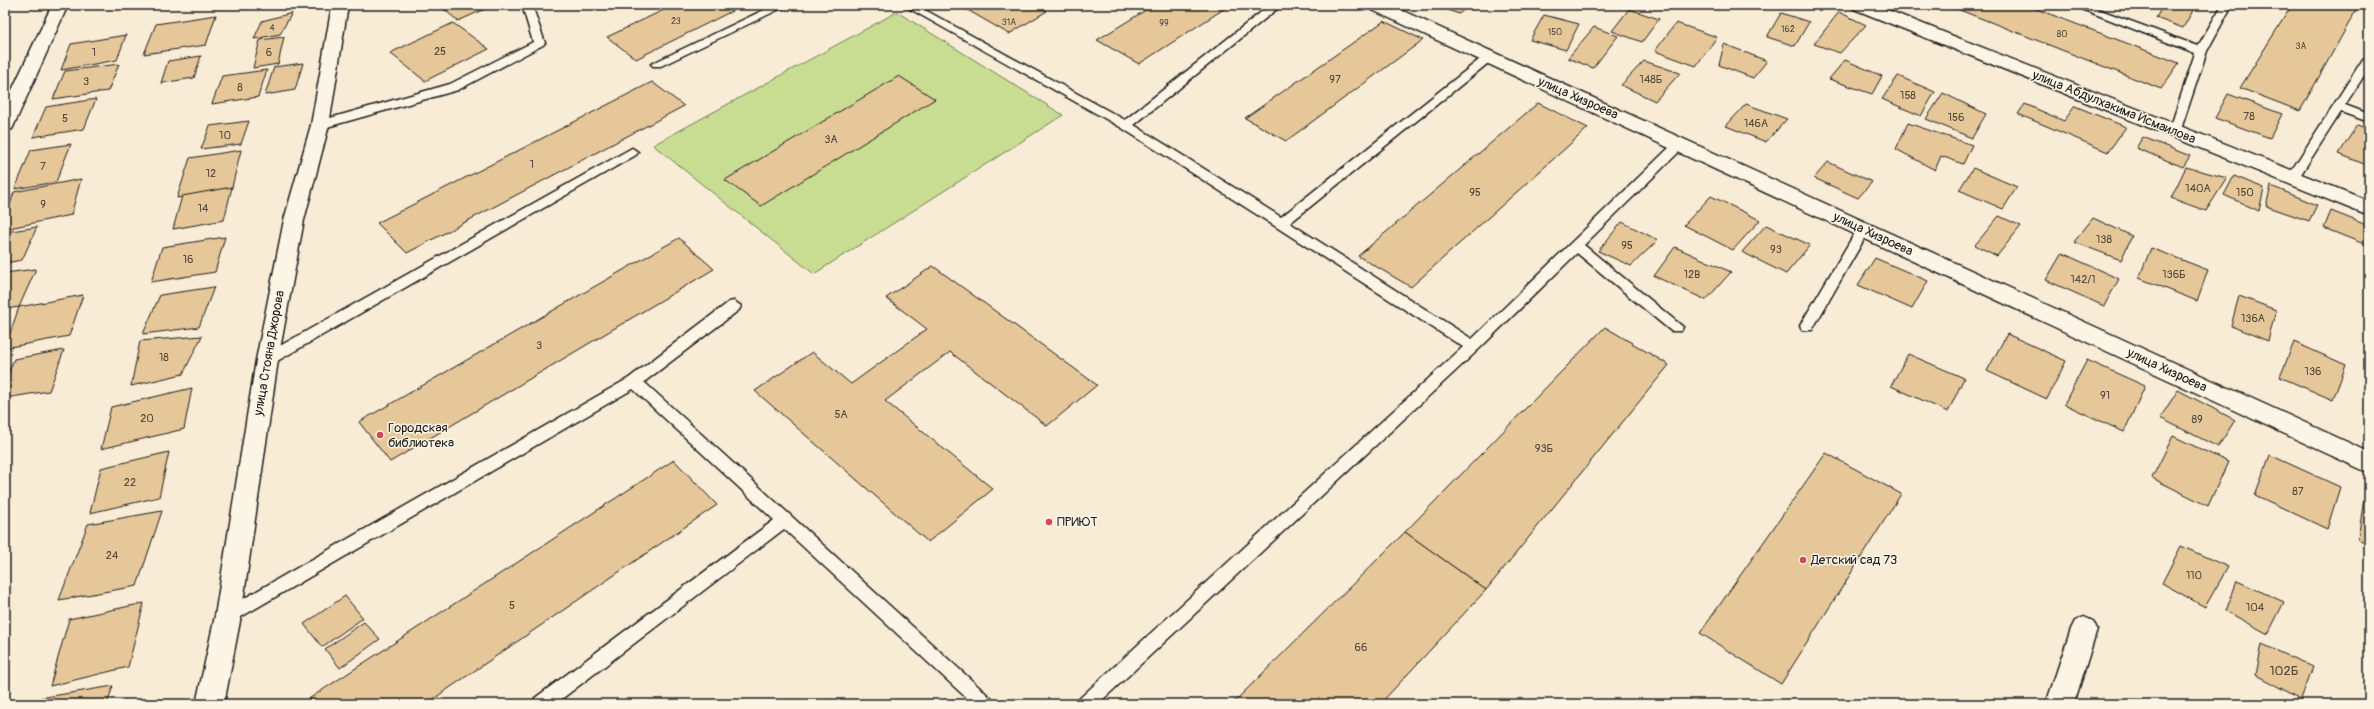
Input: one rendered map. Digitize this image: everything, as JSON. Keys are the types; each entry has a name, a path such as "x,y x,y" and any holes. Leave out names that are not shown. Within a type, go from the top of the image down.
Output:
{"street":[{"path":"5,125 60,5"},
{"name":"улица Стояна Джорова","path":"210,704 228,616 267,360 294,220 320,125 340,5"},
{"name":"улица Хизроева","path":"1376,5 1488,58 1680,144 2369,463"},
{"name":"улица Абдулхакима Исмаилова","path":"1860,5 2369,209"},
{"path":"2060,704 2084,628"}],"lane":[{"path":"320,125 454,87 539,43 527,5"},
{"path":"657,64 783,5"},
{"path":"908,5 1126,126 1282,223 1473,346"},
{"path":"1126,126 1277,5"},
{"path":"2077,5 2202,50"},
{"path":"2175,132 2202,50 2227,5"},
{"path":"1282,223 1488,58"},
{"path":"2292,179 2340,107 2369,59"},
{"path":"2357,80 2369,84"},
{"path":"2340,107 2369,118"},
{"path":"1086,704 1473,346 1680,144"},
{"path":"267,360 632,152"},
{"path":"1807,326 1864,229"},
{"path":"1576,246 1676,327"},
{"path":"228,616 634,382 734,306"},
{"path":"634,382 985,704"},
{"path":"542,704 784,520"}],"green space":[{"path":"897,12 1063,115 814,274 653,145"}],"building":[{"path":"439,5 494,5 458,21"},
{"path":"674,5 744,5 636,59 607,37"},
{"path":"959,5 1037,5 1047,11 1009,34"},
{"path":"1154,5 1230,5 1139,64 1097,40"},
{"path":"1433,5 1469,5 1459,14"},
{"path":"1947,5 2026,5 2179,63 2161,89"},
{"path":"2163,5 2196,5 2183,28 2156,18"},
{"path":"2292,5 2359,5 2300,111 2240,88"},
{"path":"1629,9 1659,19 1642,42 1612,31"},
{"path":"1839,12 1866,25 1840,53 1814,44"},
{"path":"292,13 280,34 254,39 262,21"},
{"path":"1781,13 1809,22 1795,46 1767,37"},
{"path":"216,15 206,45 144,54 156,24"},
{"path":"1544,15 1579,24 1566,50 1530,40"},
{"path":"1384,21 1423,40 1286,141 1245,118"},
{"path":"453,23 489,49 425,81 390,53"},
{"path":"1676,23 1717,37 1696,66 1655,51"},
{"path":"1594,27 1618,36 1593,68 1568,58"},
{"path":"126,35 117,60 61,70 71,44"},
{"path":"284,37 278,64 253,68 260,40"},
{"path":"1724,44 1767,61 1753,78 1719,65"},
{"path":"201,56 194,78 161,83 168,61"},
{"path":"1845,60 1882,76 1872,94 1829,79"},
{"path":"1644,61 1680,73 1655,101 1621,85"},
{"path":"303,63 295,90 265,95 274,67"},
{"path":"119,64 108,91 53,99 65,71"},
{"path":"267,70 258,97 212,104 222,76"},
{"path":"899,76 935,99 761,206 725,180"},
{"path":"1898,76 1935,92 1921,116 1882,99"},
{"path":"652,82 684,106 407,253 377,223"},
{"path":"1943,93 1986,114 1972,138 1926,119"},
{"path":"2228,94 2282,114 2270,138 2215,118"},
{"path":"96,99 84,129 33,137 46,107"},
{"path":"1538,103 1588,128 1411,287 1358,256"},
{"path":"1746,104 1787,119 1766,142 1726,126"},
{"path":"2025,104 2064,121 2075,106 2126,127 2108,152 2018,114"},
{"path":"249,121 241,144 201,149 210,126"},
{"path":"1908,123 1972,145 1963,164 1941,156 1935,170 1896,149"},
{"path":"2357,125 2369,129 2369,166 2339,154"},
{"path":"2143,137 2190,156 2183,167 2136,148"},
{"path":"71,144 56,182 15,189 31,150"},
{"path":"241,150 232,187 177,198 190,158"},
{"path":"1828,162 1872,182 1858,198 1814,178"},
{"path":"2186,167 2227,178 2206,211 2171,198"},
{"path":"1973,168 2017,187 2003,209 1959,190"},
{"path":"2234,176 2264,188 2259,211 2224,195"},
{"path":"81,179 71,215 5,229 5,221 14,192"},
{"path":"2271,186 2317,205 2309,221 2266,206"},
{"path":"232,187 224,220 173,229 182,196"},
{"path":"1711,196 1760,220 1733,250 1684,225"},
{"path":"2331,211 2369,226 2369,246 2324,228"},
{"path":"1999,216 2021,226 1997,256 1975,245"},
{"path":"2093,218 2132,236 2121,260 2074,242"},
{"path":"1622,222 1658,240 1631,266 1598,251"},
{"path":"1766,225 1810,245 1786,274 1742,252"},
{"path":"37,227 22,260 5,263 5,232"},
{"path":"225,237 215,272 151,282 162,247"},
{"path":"679,238 714,269 390,462 359,422"},
{"path":"1675,247 1731,272 1706,300 1654,276"},
{"path":"2151,248 2208,270 2197,301 2139,278"},
{"path":"2062,253 2119,279 2104,306 2046,280"},
{"path":"1875,258 1928,281 1912,309 1858,285"},
{"path":"933,266 1097,385 1047,426 950,352 885,401 993,489 928,542 755,391 812,352 851,384 927,329 886,298"},
{"path":"36,269 19,307 5,309 5,273"},
{"path":"214,287 199,327 143,334 160,295"},
{"path":"83,295 69,336 5,348 19,307"},
{"path":"2239,296 2276,310 2268,341 2231,326"},
{"path":"1605,327 1669,365 1486,590 1405,532"},
{"path":"2007,334 2066,361 2047,399 1987,371"},
{"path":"202,336 183,374 131,386 140,341"},
{"path":"2294,342 2346,365 2333,400 2280,377"},
{"path":"64,350 49,391 5,398 5,382 14,359"},
{"path":"1908,354 1964,378 1948,412 1891,386"},
{"path":"2087,360 2145,386 2124,432 2064,404"},
{"path":"192,388 184,429 101,449 111,407"},
{"path":"2178,390 2235,420 2218,447 2160,418"},
{"path":"2173,436 2228,462 2208,506 2152,478"},
{"path":"169,452 159,497 90,513 101,468"},
{"path":"1826,453 1901,494 1781,684 1700,633"},
{"path":"2270,455 2340,487 2327,529 2255,495"},
{"path":"674,460 717,505 426,704 301,704"},
{"path":"2364,498 2369,500 2369,544 2358,539"},
{"path":"162,511 137,586 59,600 88,524"},
{"path":"1405,532 1486,590 1380,704 1232,704"},
{"path":"2181,546 2228,567 2205,607 2162,583"},
{"path":"2237,581 2284,602 2268,634 2226,611"},
{"path":"345,596 363,618 322,647 304,624"},
{"path":"144,603 128,667 50,686 69,619"},
{"path":"364,622 380,639 340,668 325,649"},
{"path":"2262,644 2313,667 2301,699 2256,675"},
{"path":"113,686 107,704 38,704 40,698"}],"place":[{"name":"Городская библиотека","path":"380,435"},
{"name":"ПРИЮТ","path":"1049,522"},
{"name":"Детский сад 73","path":"1803,560"}]}
